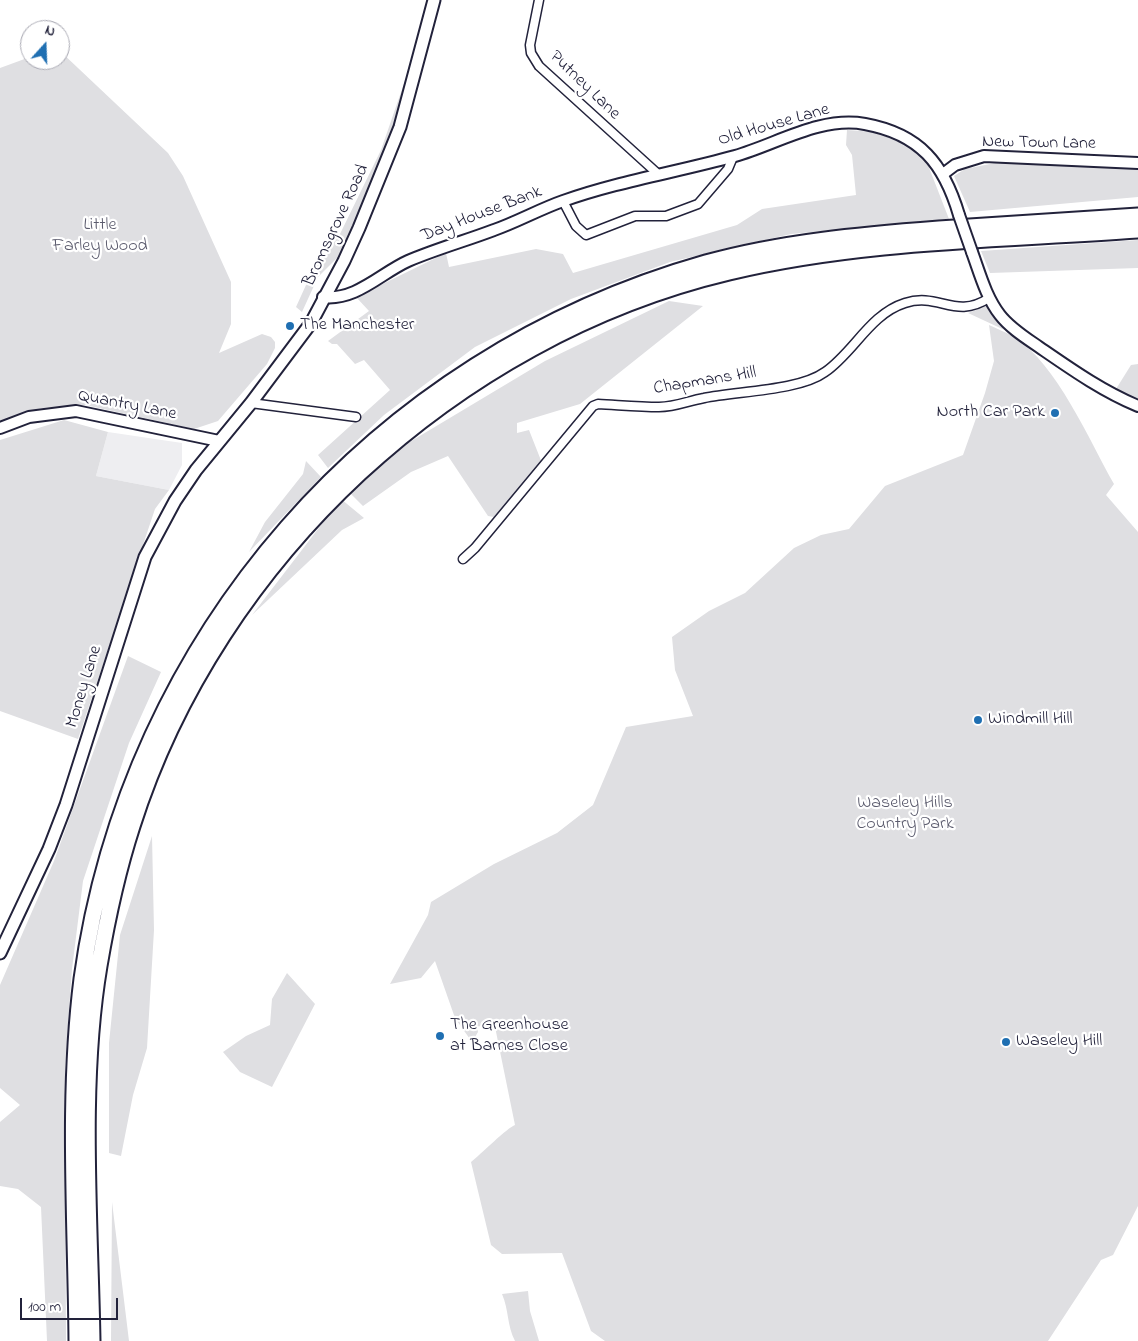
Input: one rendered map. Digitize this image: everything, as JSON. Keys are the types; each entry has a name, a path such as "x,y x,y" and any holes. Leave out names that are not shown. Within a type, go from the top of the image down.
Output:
{"highway":[{"path":"77,1341 75,1164 78,1016 93,920 114,836 131,783 148,745 197,649 251,570 316,494 346,465 446,385 503,349 574,312 651,281 716,260 770,248 824,240 1138,216"},
{"path":"92,1341 88,1094 98,970 117,882 132,826 152,773 203,669 232,622 268,572 311,522 354,478 398,439 455,398 512,361 564,332 623,305 718,275 802,256 894,246 1138,230"}],"main road":[{"name":"Bromsgrove Road","path":"220,442 251,404 311,323 360,228 386,164 417,68 434,0"},
{"name":"Money Lane","path":"0,953 50,849 145,557 175,501 220,442"}],"street":[{"name":"Putney Lane","path":"539,0 530,45 531,54 539,66 658,174"},
{"name":"Old House Lane","path":"658,174 733,157 806,130 838,123 864,124 903,136 919,146 943,174 951,188 989,298 1001,316 1016,330 1082,377 1115,396 1138,406"},
{"name":"New Town Lane","path":"943,174 955,165 984,156 1138,163"},
{"path":"563,201 576,226 586,235 635,216 666,216 702,202 728,168 733,157"},
{"name":"Day House Bank","path":"323,297 332,298 354,293 406,262 495,230 563,201 658,174"},
{"name":"Chapmans Hill","path":"463,559 475,548 593,406 598,404 675,406 703,398 803,383 830,368 880,317 896,307 921,300 967,308 977,306 989,298"},
{"path":"251,404 356,417"},
{"name":"Quantry Lane","path":"0,428 29,417 54,412 76,411 220,442"}],"shaded area":[{"path":"108,432 182,443 182,465 169,490 96,476"}],"green space":[{"path":"426,3 430,3 396,126 344,251 318,277 302,312 296,307 311,274 340,234 381,150 409,69"},
{"name":"Little Farley Wood","path":"70,60 168,153 183,176 231,282 231,324 219,353 262,334 271,337 275,342 275,348 267,364 218,421 194,429 85,405 42,408 0,421 0,68 20,61 20,70 70,70"},
{"path":"847,130 875,132 916,149 928,165 949,219 791,234 670,262 571,299 475,347 384,415 328,468 318,455 390,390 364,360 355,364 337,344 332,344 328,341 369,311 356,297 446,253 449,267 536,249 563,254 573,273 737,225 762,209 856,195 852,155 846,145"},
{"path":"1000,162 1138,169 1138,197 970,212 954,176 965,169"},
{"path":"1138,240 1138,268 990,273 981,251"},
{"path":"669,301 703,306 580,404 517,423 517,433 529,430 542,463 494,517 488,516 448,456 411,472 363,506 349,492 408,443 545,361"},
{"path":"986,306 992,308 1011,328 1011,333 968,313"},
{"name":"Waseley Hills Country Park","path":"989,325 1014,337 1030,349 1058,384 1083,425 1114,484 1106,495 1138,532 1138,1206 1113,1255 1101,1260 1048,1341 605,1341 591,1331 562,1253 502,1254 491,1245 471,1162 515,1125 494,1022 477,1027 478,1032 472,1042 455,1018 435,961 421,978 390,984 428,915 431,902 494,864 557,833 593,805 626,727 693,716 675,670 672,637 709,611 745,593 794,548 821,535 849,529 885,486 963,455 994,361"},
{"path":"1138,364 1138,401 1116,389 1131,365"},
{"path":"64,420 108,432 96,476 169,490 155,509 78,739 0,711 0,440"},
{"path":"306,461 321,477 249,552 265,522 303,474"},
{"path":"341,499 364,518 342,530 252,615"},
{"path":"128,656 161,672 129,743 83,881 72,969 65,1065 66,1341 47,1341 41,1207 18,1189 0,1186 0,1122 20,1105 0,1088 0,985 54,861"},
{"path":"152,836 154,930 147,1048 133,1095 121,1156 109,1153 109,1043 120,935"},
{"path":"287,973 315,1004 272,1087 240,1072 223,1052 246,1036 270,1025 272,999"},
{"path":"112,1202 129,1341 111,1341"},
{"path":"528,1291 530,1311 539,1341 515,1341 502,1294"}],"place":[{"name":"The Manchester","path":"290,326"},
{"name":"North Car Park","path":"1055,413"},
{"name":"Windmill Hill","path":"978,720"},
{"name":"The Greenhouse at Barnes Close","path":"440,1036"},
{"name":"Waseley Hill","path":"1006,1042"}]}
